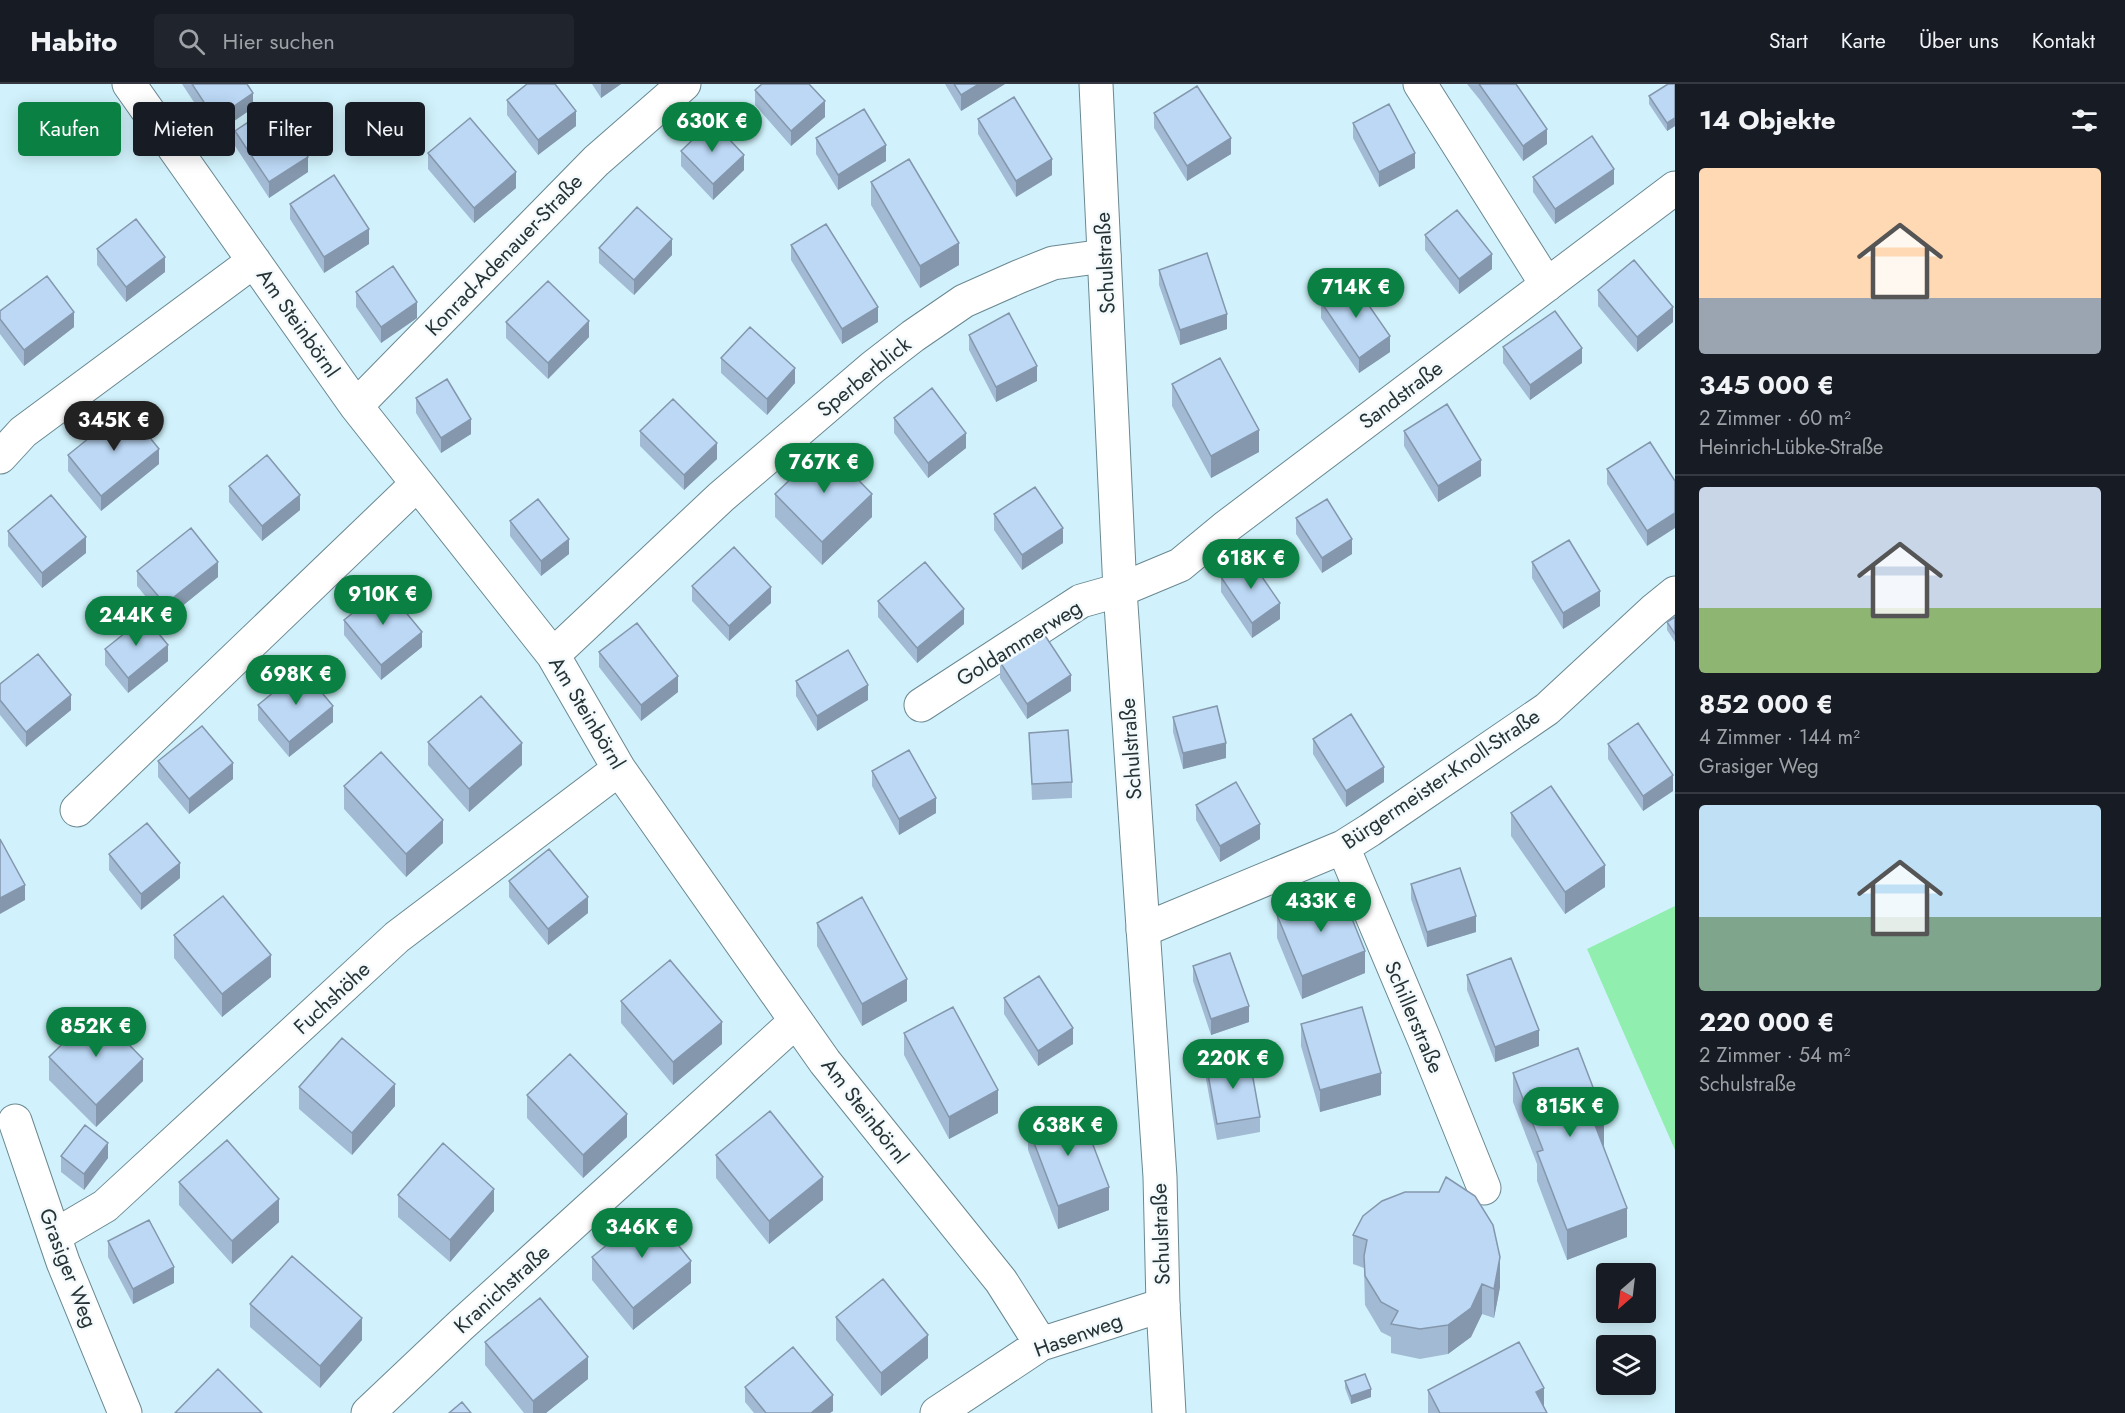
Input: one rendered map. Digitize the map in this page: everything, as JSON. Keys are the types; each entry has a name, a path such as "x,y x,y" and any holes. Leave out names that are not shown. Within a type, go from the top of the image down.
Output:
{"street":[{"name":"Am Steinbörnl","path":"129,84 356,406 553,655 619,769 825,1062 1001,1281 1041,1344"},
{"name":"Konrad-Adenauer-Straße","path":"356,406 596,161 684,84"},
{"name":"Schulstraße","path":"1096,84 1120,590 1160,1177 1163,1305 1169,1413"},
{"path":"1420,84 1547,285"},
{"name":"Sandstraße","path":"1120,590 1180,565 1226,526 1675,188"},
{"name":"Sperberblick","path":"553,655 721,496 913,336 964,301 1018,277 1053,263 1104,256"},
{"path":"0,457 23,432 254,261"},
{"path":"77,810 417,484"},
{"name":"Goldammerweg","path":"921,705 1081,601 1120,590"},
{"name":"Bürgermeister-Knoll-Straße","path":"1143,930 1343,847 1547,709 1675,593"},
{"name":"Fuchshöhe","path":"54,1236 105,1206 397,937 619,769"},
{"name":"Schillerstraße","path":"1343,847 1484,1188"},
{"name":"Kranichstraße","path":"368,1413 460,1326 796,1021"},
{"name":"Grasiger Weg","path":"15,1121 54,1236 125,1413"},
{"name":"Hasenweg","path":"936,1413 1041,1344 1163,1305"}],"green space":[{"path":"1675,906 1675,1150 1587,949"}],"building":[{"path":"192,84 247,84 253,93 235,105 235,102 204,102"},
{"path":"527,84 555,84 576,111 538,140 507,100"},
{"path":"762,84 809,84 825,101 791,131 755,90"},
{"path":"954,84 979,84 961,95"},
{"path":"1479,84 1516,84 1547,129 1523,146"},
{"path":"1668,84 1675,84 1675,118 1667,123 1649,96"},
{"path":"1197,86 1231,138 1187,166 1154,113"},
{"path":"1014,97 1052,159 1016,181 978,119"},
{"path":"1389,104 1415,153 1379,172 1353,123"},
{"path":"864,109 886,145 838,175 816,138"},
{"path":"470,118 516,172 474,208 428,153"},
{"path":"712,121 744,155 713,184 681,151"},
{"path":"247,123 247,149 235,131"},
{"path":"1592,136 1614,169 1555,209 1533,177"},
{"path":"252,156 307,156 308,157 269,182"},
{"path":"909,159 959,243 920,266 871,182"},
{"path":"334,175 369,229 324,257 290,204"},
{"path":"637,207 672,239 634,280 599,248"},
{"path":"1457,210 1492,254 1459,279 1425,235"},
{"path":"136,219 165,257 126,287 97,249"},
{"path":"826,224 878,307 842,329 791,245"},
{"path":"1207,253 1227,314 1180,330 1159,270"},
{"path":"1634,260 1673,307 1637,337 1598,290"},
{"path":"393,266 417,302 381,327 356,292"},
{"path":"47,276 74,312 24,350 0,319 0,311"},
{"path":"548,281 589,321 548,363 506,322"},
{"path":"1352,281 1390,336 1359,358 1321,302"},
{"path":"1555,311 1582,348 1530,385 1503,347"},
{"path":"1009,313 1037,366 996,387 969,335"},
{"path":"750,327 795,368 767,399 721,358"},
{"path":"1220,358 1259,430 1211,456 1172,384"},
{"path":"447,379 471,419 441,438 416,398"},
{"path":"932,388 966,433 928,463 894,418"},
{"path":"673,399 717,443 684,475 640,431"},
{"path":"1447,404 1481,460 1438,486 1404,431"},
{"path":"126,408 159,449 101,496 68,455"},
{"path":"1650,442 1675,481 1675,513 1647,531 1607,469"},
{"path":"825,446 872,494 822,542 775,494"},
{"path":"267,455 300,495 262,526 229,486"},
{"path":"1035,487 1063,528 1022,555 994,514"},
{"path":"51,495 86,537 42,573 8,531"},
{"path":"538,499 569,539 541,561 510,521"},
{"path":"1327,499 1352,539 1322,558 1296,518"},
{"path":"191,528 218,562 165,604 137,571"},
{"path":"1569,540 1600,591 1563,613 1532,562"},
{"path":"734,547 771,587 729,626 692,586"},
{"path":"1249,558 1280,603 1252,623 1221,577"},
{"path":"925,562 964,609 917,648 878,601"},
{"path":"385,587 422,632 381,665 344,620"},
{"path":"145,617 168,645 128,678 105,649"},
{"path":"1675,617 1675,634 1667,622"},
{"path":"637,623 678,676 641,705 599,652"},
{"path":"1044,634 1071,675 1027,704 1000,662"},
{"path":"848,650 868,685 817,716 796,681"},
{"path":"38,654 71,695 26,732 0,700 0,684"},
{"path":"302,669 333,706 289,742 258,705"},
{"path":"481,696 522,743 469,789 428,742"},
{"path":"1217,706 1226,743 1183,753 1173,717"},
{"path":"1351,714 1384,767 1346,791 1313,739"},
{"path":"1638,723 1673,775 1643,796 1608,744"},
{"path":"202,726 233,763 189,799 158,761"},
{"path":"1068,730 1072,782 1032,784 1029,733"},
{"path":"909,750 936,798 899,819 872,771"},
{"path":"381,752 443,820 406,854 344,786"},
{"path":"1236,782 1260,824 1220,846 1196,805"},
{"path":"1551,786 1605,865 1565,892 1511,813"},
{"path":"147,823 180,863 141,894 109,854"},
{"path":"0,839 25,885 0,898"},
{"path":"549,849 588,897 548,929 509,881"},
{"path":"1460,868 1476,916 1427,932 1411,884"},
{"path":"1340,889 1365,951 1302,976 1277,915"},
{"path":"223,896 271,955 222,994 174,935"},
{"path":"862,897 907,979 862,1004 817,923"},
{"path":"1230,953 1249,1006 1211,1019 1193,966"},
{"path":"1511,958 1539,1030 1495,1047 1467,975"},
{"path":"670,960 722,1022 673,1062 621,1001"},
{"path":"1039,976 1073,1028 1038,1051 1004,998"},
{"path":"953,1007 998,1090 949,1117 904,1033"},
{"path":"1362,1007 1381,1073 1320,1090 1301,1024"},
{"path":"96,1011 143,1059 96,1105 49,1057"},
{"path":"342,1038 395,1084 352,1133 299,1087"},
{"path":"1578,1048 1604,1116 1593,1120 1627,1208 1567,1230 1537,1152 1543,1150 1513,1073"},
{"path":"570,1054 627,1114 583,1155 527,1095"},
{"path":"1249,1056 1260,1117 1217,1124 1206,1063"},
{"path":"1079,1108 1109,1187 1058,1206 1028,1127"},
{"path":"770,1111 823,1177 769,1221 716,1155"},
{"path":"85,1125 108,1143 84,1174 61,1156"},
{"path":"227,1140 279,1199 232,1241 179,1182"},
{"path":"443,1143 494,1189 450,1240 398,1195"},
{"path":"1446,1177 1475,1196 1493,1225 1500,1257 1494,1289 1482,1284 1471,1308 1448,1325 1420,1329 1391,1324 1398,1311 1381,1302 1365,1276 1364,1256 1367,1240 1353,1235 1363,1216 1382,1201 1405,1192 1439,1192"},
{"path":"650,1210 691,1261 633,1308 592,1257"},
{"path":"149,1220 174,1267 133,1289 108,1241"},
{"path":"292,1256 362,1318 320,1366 250,1304"},
{"path":"883,1279 928,1335 881,1373 836,1317"},
{"path":"540,1298 588,1357 533,1401 485,1342"},
{"path":"1519,1342 1544,1388 1536,1392 1547,1413 1440,1413 1428,1390"},
{"path":"793,1347 833,1395 811,1413 766,1413 745,1387"},
{"path":"218,1369 262,1413 175,1413"},
{"path":"1365,1374 1371,1389 1351,1396 1345,1381"},
{"path":"462,1402 471,1413 449,1413"}]}
